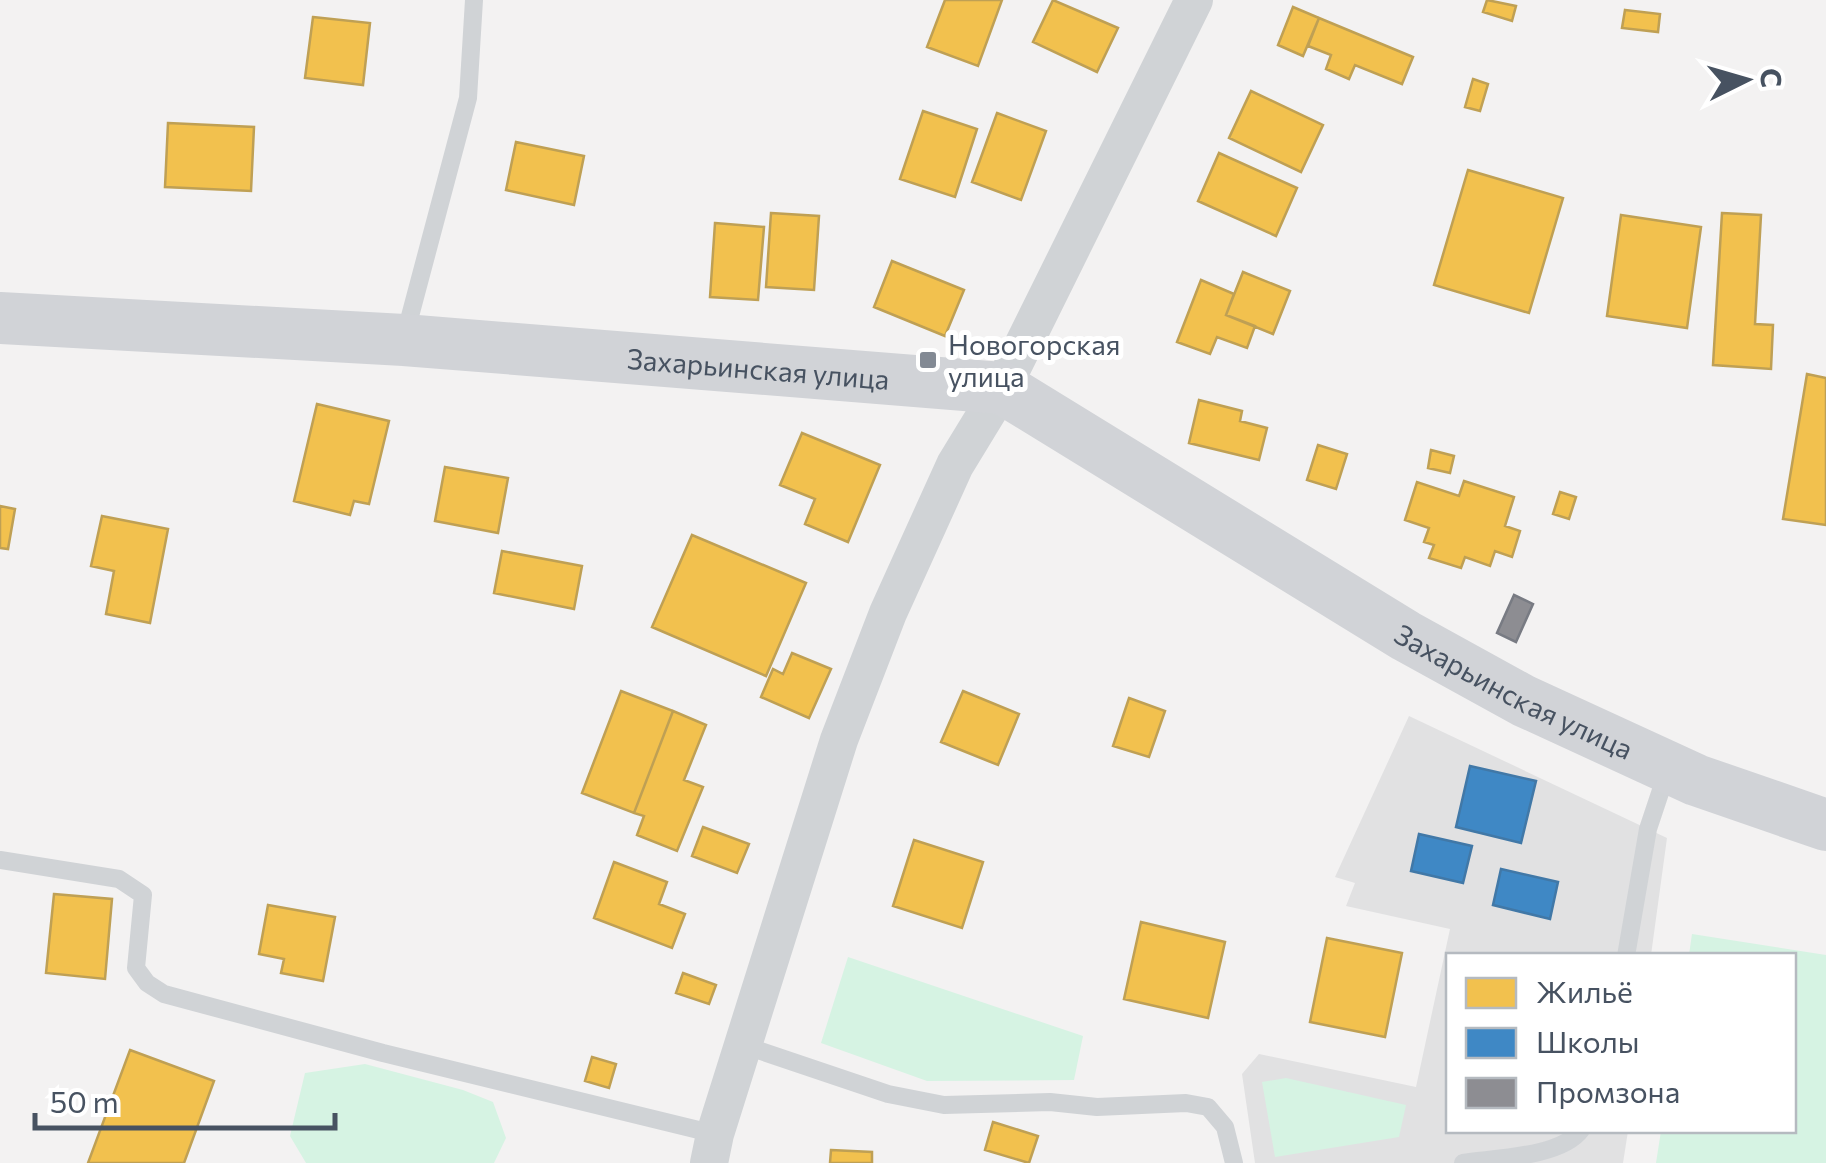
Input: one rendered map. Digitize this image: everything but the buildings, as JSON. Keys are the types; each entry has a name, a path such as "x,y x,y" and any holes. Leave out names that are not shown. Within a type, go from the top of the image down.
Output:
{"street":[{"path":"712,1148 839,740 888,612 955,465 1002,388 1194,0"},
{"name":"Захарьинская улица","path":"0,318 404,340 1002,388 1406,636 1524,701 1668,767 1826,826"}],"lane":[{"path":"404,340 468,98 474,0"},
{"path":"1627,953 1648,829 1668,767"},
{"path":"0,860 119,879 143,895 136,968 146,984 164,994 712,1148"},
{"path":"743,1045 888,1094 944,1105 1186,1103 1208,1107 1225,1126 1234,1163"},
{"path":"1463,1163 1548,1150 1579,1133"}],"shaded area":[{"path":"1409,716 1667,838 1651,953 1446,953 1446,1133 1628,1133 1623,1163 1255,1163 1242,1074 1259,1054 1416,1087 1450,929 1346,906 1355,883 1335,877"}],"green space":[{"path":"1692,934 1826,955 1826,1163 1656,1163 1661,1133 1796,1133 1796,953 1689,953"},
{"path":"848,957 1083,1036 1074,1080 927,1081 821,1043"},
{"path":"365,1064 493,1102 506,1138 494,1163 306,1163 290,1136 305,1073"},
{"path":"1286,1078 1406,1105 1399,1137 1275,1157 1262,1082"}],"place":[{"name":"Новогорская улица","path":"928,360"}]}
